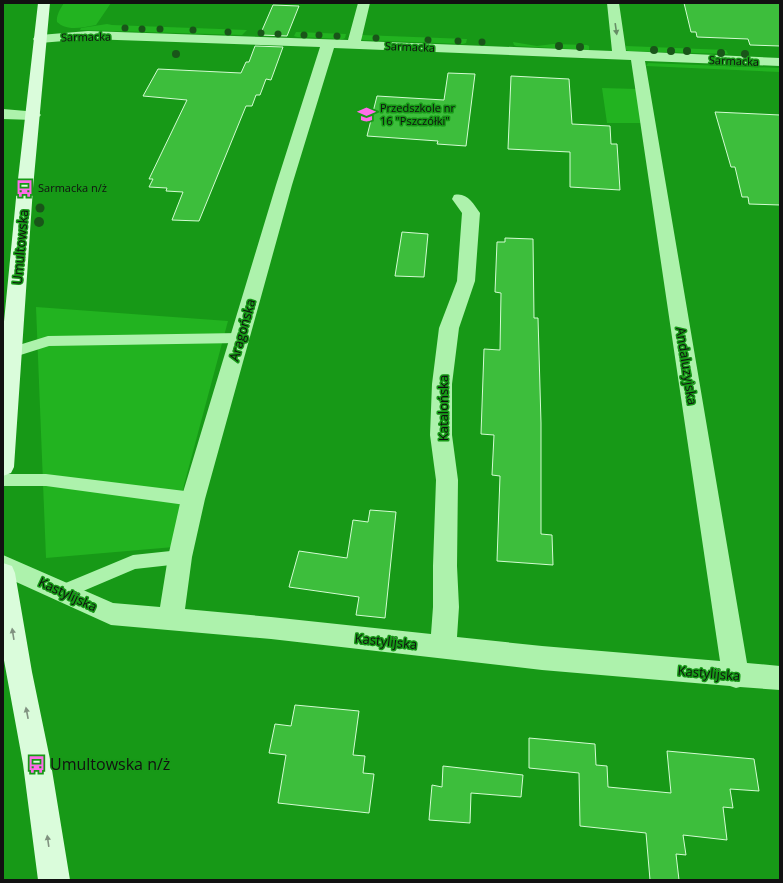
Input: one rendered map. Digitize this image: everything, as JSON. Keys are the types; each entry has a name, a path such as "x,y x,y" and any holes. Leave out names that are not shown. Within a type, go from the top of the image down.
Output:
{"street":[{"name":"Umultowska","path":"3,467 5,389 11,353 44,3"},
{"path":"353,45 364,3"},
{"name":"Andaluzyjska","path":"613,3 629,56 736,676"},
{"name":"Sarmacka","path":"40,39 88,35 780,62"},
{"name":"Aragońska","path":"171,620 180,556 193,499 284,185 328,44"},
{"path":"3,114 33,115"},
{"name":"Katalońska","path":"443,647 446,607 445,566 447,480 440,435 442,384 449,328 466,281 471,213 460,199"},
{"name":"Kastylijska","path":"3,564 111,614 271,628 542,658 736,676 780,678"},
{"path":"3,573 19,672 37,764 54,880"}],"lane":[{"path":"11,353 48,341 240,338"},
{"path":"3,480 46,480 193,499"},
{"path":"62,592 133,562 180,556"}],"green space":[{"path":"64,3 111,3 96,25 71,28 57,22 58,15"},
{"path":"107,24 247,30 242,35 80,30 81,28"},
{"path":"296,32 346,34 345,38 343,39 297,37 294,36"},
{"path":"362,35 467,39 466,43 463,44 363,40 361,39"},
{"path":"513,42 537,46 553,44 587,45 589,46 589,50 516,46"},
{"path":"626,46 726,50 728,54 629,51 626,50"},
{"path":"648,63 780,68 780,72 646,66"},
{"path":"602,88 637,89 642,123 607,123"},
{"path":"36,307 228,321 184,485 174,547 46,558"}],"building":[{"path":"684,3 780,3 780,46 750,45 748,39 697,37 696,32 691,32"},
{"path":"273,5 299,6 287,36 260,35"},
{"path":"255,46 283,47 271,80 266,79 260,95 256,95 252,106 246,106 199,221 172,220 183,192 166,191 167,188 149,187 153,179 149,179 187,100 143,96 158,69 241,73 246,62 249,62"},
{"path":"448,73 475,74 466,146 437,144 438,141 367,136 377,96 444,100"},
{"path":"511,76 569,79 572,124 610,126 611,144 617,144 620,190 570,187 570,152 508,149"},
{"path":"715,112 780,115 780,205 749,204 748,197 742,197 735,167 731,167"},
{"path":"402,232 428,234 424,277 395,276"},
{"path":"505,238 533,239 534,318 538,318 541,423 541,534 552,535 553,565 497,561 500,476 492,475 494,435 481,434 484,349 500,350 501,293 495,292 497,242 505,242"},
{"path":"370,510 396,512 385,618 356,615 359,597 289,587 299,551 347,558 353,520 368,522"},
{"path":"295,705 359,711 353,755 365,756 363,773 374,774 369,813 278,803 286,755 269,753 275,724 291,726"},
{"path":"529,738 595,744 596,765 607,766 608,787 671,793 667,751 754,759 759,791 730,789 733,808 723,807 727,840 683,835 686,855 676,854 679,880 650,880 646,833 580,826 579,773 529,768"},
{"path":"443,766 523,775 521,797 471,793 470,823 429,820 432,785 442,787"}],"place":[{"name":"Przedszkole nr 16 \"Pszczółki\"","path":"367,114"},
{"name":"Sarmacka n/ż","path":"25,188"},
{"name":"Umultowska n/ż","path":"37,764"}]}
